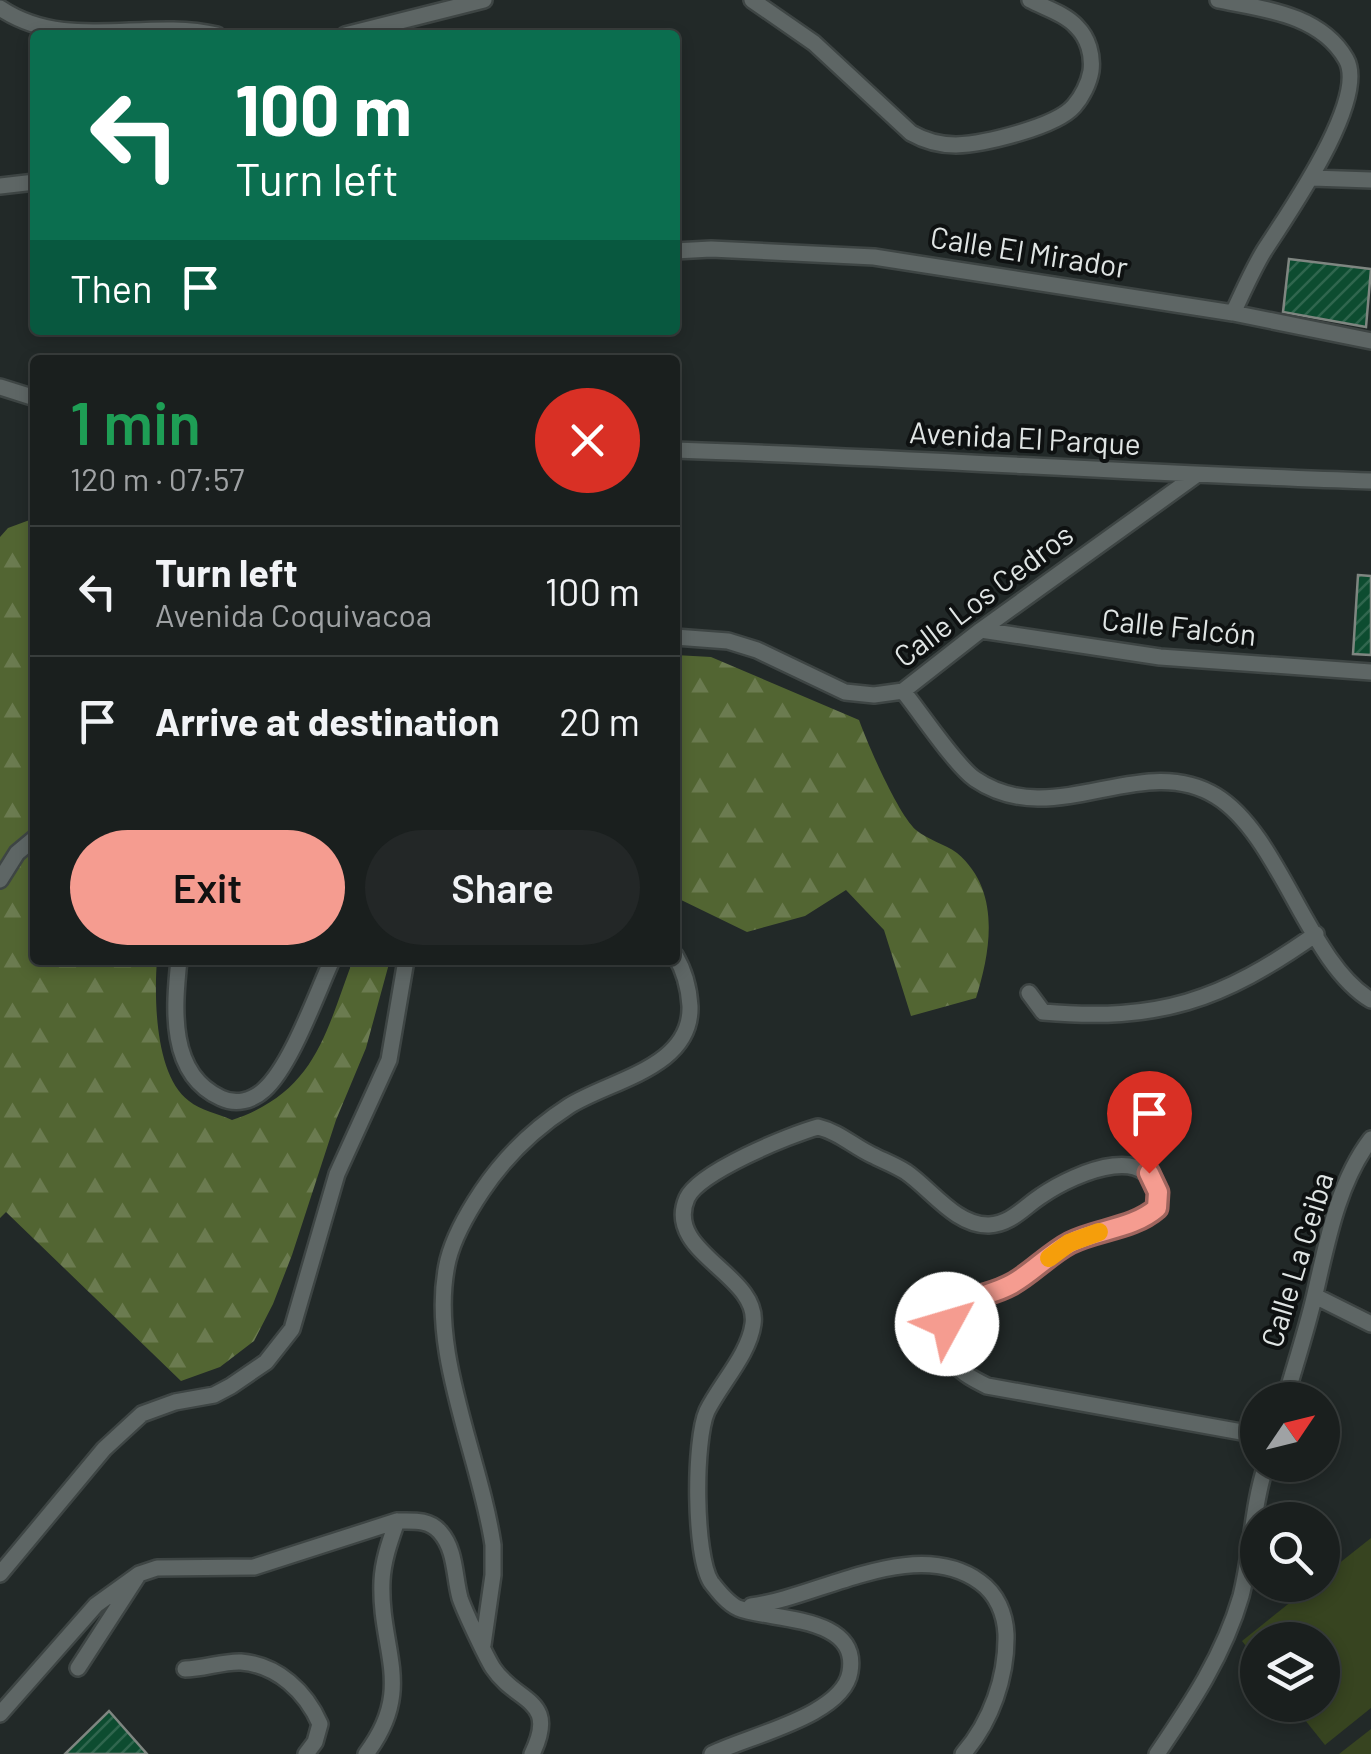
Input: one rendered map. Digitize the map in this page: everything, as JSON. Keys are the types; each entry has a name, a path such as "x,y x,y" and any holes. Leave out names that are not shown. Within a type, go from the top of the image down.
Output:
{"street":[{"path":"365,30 484,0"},
{"path":"752,0 814,43 911,134 959,145 1020,132 1064,114 1086,85 1091,64 1086,39 1067,18 1030,0"},
{"path":"1218,0 1291,14 1327,38 1347,61 1352,86 1312,178 1262,254 1233,313"},
{"path":"0,8 52,30"},
{"path":"1312,178 1371,180"},
{"path":"0,186 30,183"},
{"name":"Calle El Mirador","path":"680,251 874,256 1233,313 1371,341"},
{"path":"0,387 30,396"},
{"name":"Avenida El Parque","path":"680,450 1371,482"},
{"name":"Calle Los Cedros","path":"680,637 728,641 756,650 845,692 874,695 903,691 1195,476"},
{"name":"Calle Falcón","path":"981,630 1160,657 1371,672"},
{"path":"903,691 971,777 1000,793 1024,799 1062,798 1165,780 1194,785 1219,797 1258,842 1338,966 1371,1000"},
{"path":"0,880 17,853 30,842"},
{"path":"1029,993 1043,1012 1099,1017 1150,1011 1211,995 1250,978 1316,934"},
{"path":"484,1645 493,1544 446,1337 448,1260 463,1222 484,1188 538,1128 595,1091 660,1061 678,1046 687,1029 690,1002 680,964"},
{"path":"179,965 178,1047 194,1077 218,1097 231,1102 257,1096 280,1072 330,965"},
{"path":"0,1574 104,1449 142,1414 175,1402 214,1395 231,1386 266,1362 292,1329 337,1174 389,1060 405,965"},
{"path":"712,1754 824,1705 847,1685 851,1670 846,1648 832,1633 817,1625 738,1608 723,1597 704,1570 698,1528 699,1463 705,1415 752,1332 754,1315 736,1284 718,1269 686,1224 685,1203 696,1184 711,1172 818,1127 832,1130 910,1174 951,1210 985,1226 1004,1223 1042,1194 1111,1166 1132,1165 1149,1173 1158,1192 1157,1208 1144,1220 1069,1243 1011,1284 971,1297 956,1309 947,1324 946,1344 954,1363 987,1386 1240,1433"},
{"name":"Calle La Ceiba","path":"1290,1382 1324,1250 1346,1186 1371,1139"},
{"path":"1315,1296 1371,1324"},
{"path":"1157,1754 1218,1659 1242,1593 1263,1482"},
{"path":"366,1754 380,1732 392,1699 393,1672 382,1584 387,1550 397,1521"},
{"path":"0,1714 96,1605 139,1574 168,1567 254,1567 397,1521 422,1521 437,1527 446,1540 460,1600 492,1666 533,1705 540,1717 542,1733 532,1754"},
{"path":"738,1608 773,1603 863,1574 918,1564 972,1576 999,1603 1006,1623 1006,1647 998,1690 984,1724 963,1754"},
{"path":"78,1668 139,1574"},
{"path":"185,1669 238,1662 259,1665 280,1675 308,1699 320,1724 315,1742 306,1754"}],"green space":[{"path":"30,520 30,965 157,965 159,1035 169,1074 189,1101 232,1120 282,1094 299,1077 324,1036 351,965 389,965 366,1048 336,1120 273,1304 254,1341 220,1367 181,1381 6,1212 0,1218 0,537 8,528"},
{"path":"680,655 711,657 859,720 884,778 909,822 957,853 971,868 981,885 989,921 986,960 976,998 911,1016 884,930 846,890 805,916 747,932 680,899"},
{"path":"1371,1538 1371,1708 1325,1745 1307,1722 1340,1722 1340,1622 1266,1622 1291,1602 1340,1602 1340,1563"},
{"path":"1371,1729 1371,1754 1339,1754"}],"building":[{"path":"1289,259 1371,269 1366,327 1283,312"},
{"path":"1358,575 1371,576 1371,655 1353,654"},
{"path":"109,1711 147,1754 65,1754"}],"slow traffic":[{"path":"1049,1258 1069,1243 1099,1232"}],"route":[{"path":"947,1324 956,1309 971,1297 1011,1284 1069,1243 1144,1220 1157,1208 1158,1192 1149,1173"}]}
